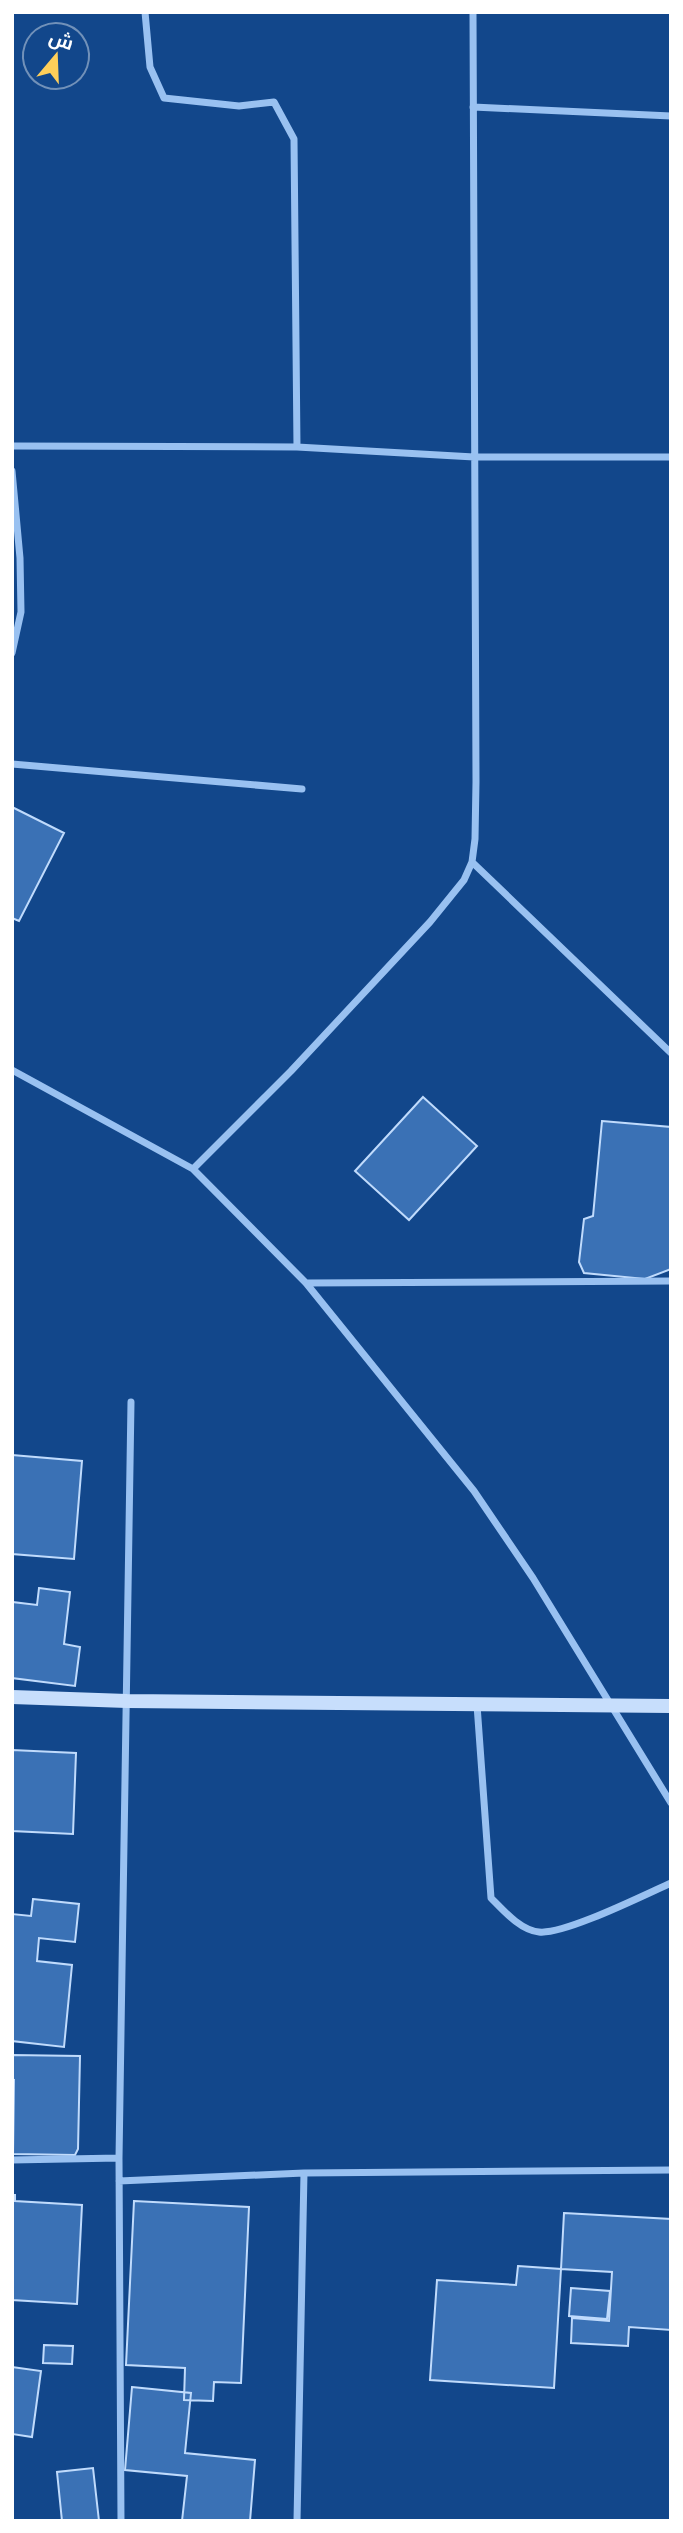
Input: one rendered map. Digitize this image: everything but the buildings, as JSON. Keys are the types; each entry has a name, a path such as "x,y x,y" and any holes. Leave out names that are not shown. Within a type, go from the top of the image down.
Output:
{"street":[{"path":"145,12 150,67 164,97 239,106 274,102 294,139 297,447"},
{"path":"193,1169 291,1071 430,922 464,880 472,862 477,782 473,12"},
{"path":"473,107 671,116"},
{"path":"12,446 297,447 474,457 671,457"},
{"path":"12,471 20,558 21,612 12,653"},
{"path":"12,764 302,789"},
{"path":"472,862 671,1053"},
{"path":"12,1070 193,1169 306,1283 474,1491 533,1578 671,1803"},
{"path":"306,1283 671,1281"},
{"path":"121,2521 119,2158 131,1402"},
{"path":"12,1697 128,1701 671,1706"},
{"path":"477,1705 491,1898 514,1921 538,1933 570,1926 671,1883"},
{"path":"12,2160 119,2158"},
{"path":"119,2181 303,2173 671,2170"},
{"path":"297,2521 303,2173"}]}
